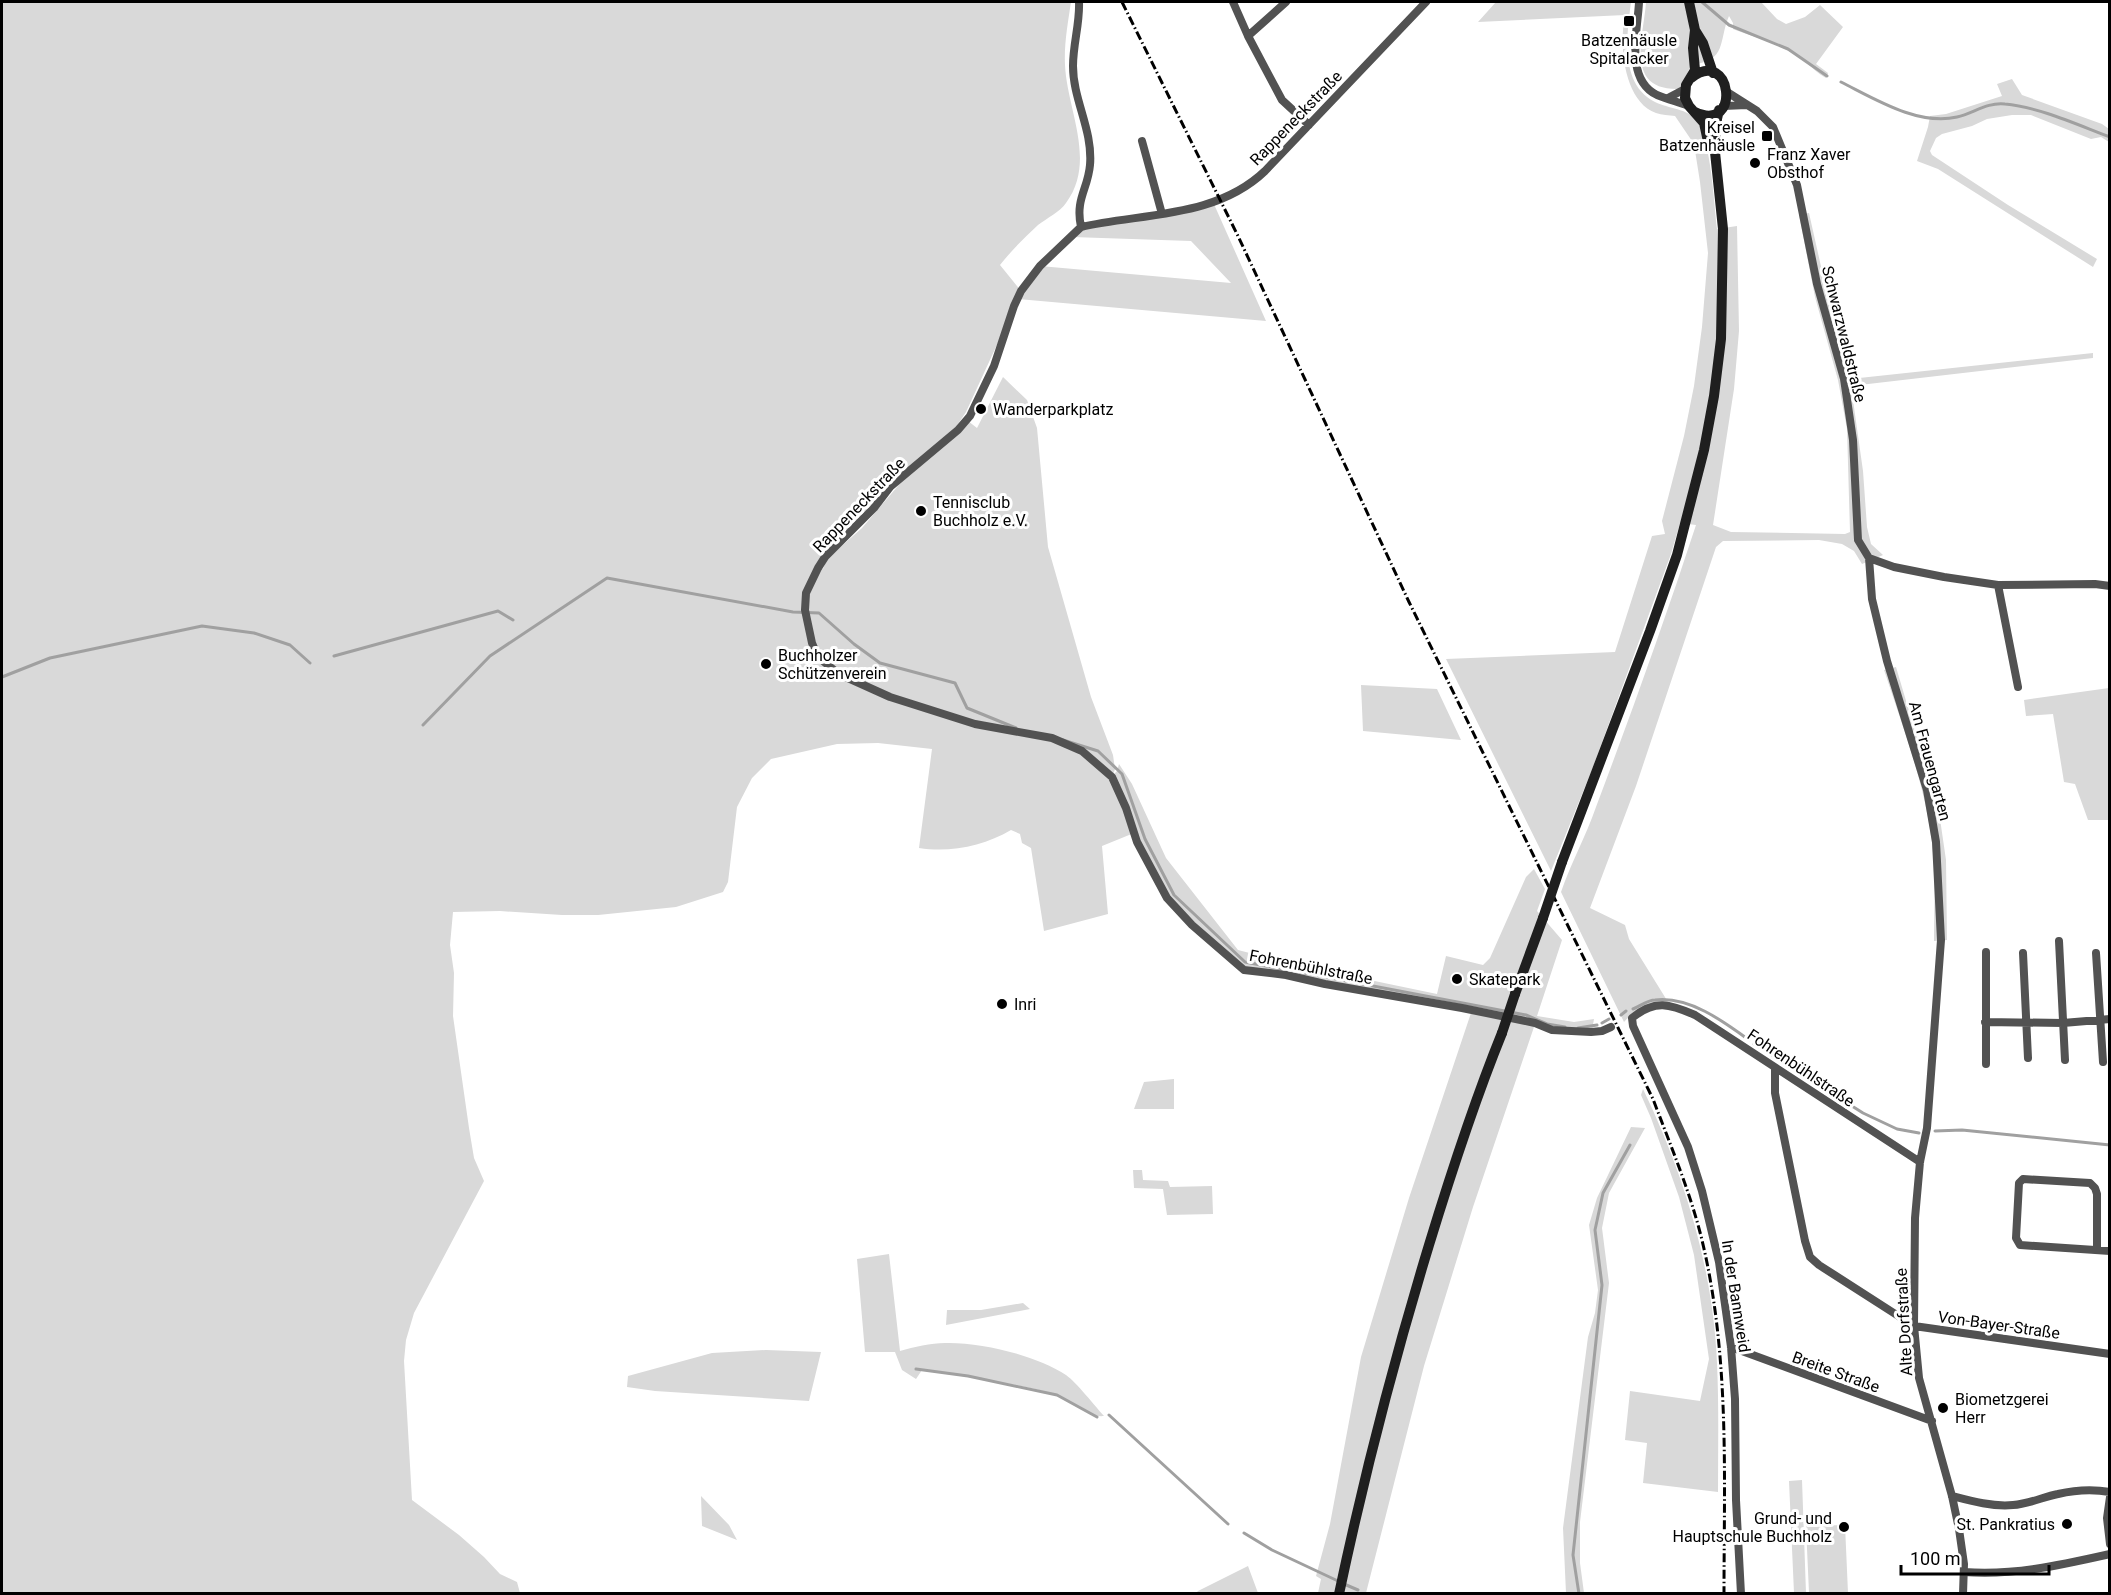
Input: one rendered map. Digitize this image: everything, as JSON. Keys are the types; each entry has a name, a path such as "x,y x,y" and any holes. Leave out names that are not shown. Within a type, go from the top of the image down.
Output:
{"main road":[{"path":"1690,2 1695,30 1693,48 1695,70 1685,89 1685,98 1704,123 1707,137 1715,152"},
{"path":"1695,30 1703,43 1713,73"},
{"path":"1339,1593 1377,1430 1409,1312 1448,1183 1484,1076 1502,1033 1562,862 1650,631 1687,524 1714,396 1721,339 1723,229 1715,152 1717,119 1727,92 1723,80 1713,73 1704,72 1691,78"},
{"path":"1692,109 1707,115 1721,108"}],"street":[{"path":"1078,2 1073,65 1075,89 1089,137 1090,166 1080,201 1078,215 1081,227"},
{"path":"1233,2 1282,100 1309,125"},
{"path":"1248,36 1286,2"},
{"name":"Rappeneckstraße","path":"975,724 890,697 839,674 818,657 812,643 806,612 806,593 825,557 866,517 890,487 958,430 970,416 994,366 1021,291 1040,266 1081,227 1202,206 1242,190 1265,171 1426,2"},
{"path":"1639,2 1634,48 1641,78 1657,95 1692,109"},
{"path":"1668,98 1685,89"},
{"name":"Schwarzwaldstraße","path":"1727,92 1766,118 1773,127 1797,185 1817,284 1844,379 1853,440 1858,540 1869,558"},
{"path":"1721,108 1747,105"},
{"path":"1142,141 1162,214"},
{"path":"1869,558 1904,569 1998,585 2095,584 2109,586"},
{"name":"Am Frauengarten","path":"1869,558 1872,598 1887,661 1927,790 1936,842 1941,940 1929,1082"},
{"path":"1998,585 2018,687"},
{"name":"Fohrenbühlstraße","path":"975,724 1052,738 1082,751 1112,777 1126,808 1137,842 1167,898 1192,925 1244,970 1286,975 1462,1008 1535,1023 1552,1030 1591,1032 1611,1027"},
{"path":"2059,941 2065,1060"},
{"path":"1986,952 1986,1064"},
{"path":"2024,953 2028,1058"},
{"path":"2096,953 2105,1019 2103,1062"},
{"name":"Fohrenbühlstraße","path":"1632,1018 1655,1005 1671,1005 1695,1015 1920,1162"},
{"name":"In der Bannweid","path":"1632,1018 1633,1026 1688,1147 1702,1191 1719,1262 1731,1347 1735,1399 1736,1500 1741,1593"},
{"path":"1985,1022 2063,1023 2105,1019"},
{"name":"Von-Bayer-Straße","path":"1775,1069 1775,1093 1805,1241 1810,1257 1819,1265 1914,1326 2109,1354"},
{"name":"Alte Dorfstraße","path":"1929,1082 1926,1132 1920,1162 1913,1276 1914,1326 1919,1378 1959,1529 1964,1572 1963,1593"},
{"path":"2097,1249 2097,1194 2090,1183 2023,1179 2019,1183 2016,1238 2020,1245 2109,1251"},
{"name":"Breite Straße","path":"1731,1347 1932,1421"},
{"path":"1952,1496 1976,1502 2010,1506 2058,1494 2094,1489 2109,1492"},
{"path":"2109,1497 2107,1518 2109,1544"},
{"path":"1964,1572 2007,1573 2109,1554"}],"shaded area":[{"path":"2,2 1071,2 1065,65 1080,153 1075,187 1066,203 1038,225 1000,265 1021,291 1040,266 1231,283 1191,241 1072,237 1081,227 1213,202 1266,321 1018,299 966,412 956,427 872,506 818,567 823,569 827,559 862,528 909,473 968,421 977,428 1003,377 1027,400 1037,428 1048,547 1091,697 1113,755 1115,769 1113,775 1119,764 1132,784 1166,858 1238,950 1288,963 1437,994 1446,956 1483,965 1490,958 1526,877 1534,869 1545,889 1537,911 1562,940 1537,1016 1574,1022 1594,1019 1592,1030 1571,1031 1535,1024 1473,1207 1424,1366 1366,1593 1318,1593 1321,1579 1316,1576 1330,1524 1361,1357 1409,1198 1472,1010 1244,968 1167,898 1134,833 1102,846 1108,914 1044,931 1031,848 1022,843 1020,834 1011,830 990,840 955,849 919,848 932,749 878,743 837,744 771,759 752,778 737,807 728,882 723,892 676,907 598,915 500,911 453,912 450,945 454,973 453,1016 474,1158 484,1181 414,1313 406,1340 404,1361 412,1500 459,1535 500,1574 517,1582 520,1593 2,1594"},
{"path":"1496,2 1631,2 1627,43 1631,71 1636,83 1643,94 1655,102 1683,111 1693,117 1702,130 1709,157 1717,229 1737,226 1739,331 1734,389 1713,525 1731,532 1845,534 1850,532 1847,429 1838,380 1815,297 1799,215 1809,213 1831,311 1850,379 2093,353 2093,358 1851,386 1863,471 1867,527 1871,544 1883,555 1862,564 1854,551 1842,544 1819,540 1723,541 1716,547 1636,786 1590,908 1625,925 1629,939 1668,1002 1644,1007 1624,1022 1561,892 1622,737 1696,525 1680,523 1671,554 1593,767 1551,871 1446,659 1615,652 1652,536 1665,534 1662,521 1684,436 1694,386 1708,253 1700,182 1694,144 1675,116 1656,113 1645,106 1636,97 1630,84 1623,55 1625,15 1478,22"},
{"path":"1646,2 1761,2 1777,19 1786,24 1805,17 1820,5 1843,27 1816,64 1828,73 1826,78 1788,50 1733,29 1729,16 1720,48 1716,54 1703,63 1691,65 1680,89 1662,87 1650,81 1641,59"},
{"path":"2012,79 2022,95 2102,124 2109,129 2109,142 2101,137 2091,139 2031,115 2012,115 1987,119 1972,126 1942,134 1936,138 1930,151 1932,155 2008,205 2097,259 2093,267 1938,169 1917,161 1930,116 1946,114 2002,96 1997,84"},
{"path":"1896,667 1939,812 1946,860 1947,940 1934,941 1934,867 1928,817 1916,767 1884,670"},
{"path":"1361,685 1437,689 1461,740 1363,731"},
{"path":"2109,688 2109,820 2088,820 2075,784 2064,782 2053,714 2026,716 2024,700"},
{"path":"1174,1079 1174,1109 1134,1109 1144,1082"},
{"path":"1643,1089 1658,1121 1683,1188 1694,1222 1710,1292 1717,1363 1718,1492 1643,1483 1647,1443 1625,1440 1630,1391 1700,1401 1709,1359 1694,1255 1679,1197 1641,1095"},
{"path":"1631,1127 1645,1128 1609,1193 1602,1228 1609,1283 1580,1522 1580,1563 1584,1593 1566,1593 1563,1528 1588,1337 1595,1313 1598,1290 1589,1225 1597,1198"},
{"path":"1133,1170 1142,1170 1143,1180 1168,1181 1170,1187 1212,1186 1213,1214 1167,1215 1163,1189 1134,1188"},
{"path":"889,1254 900,1351 934,1344 959,1343 991,1347 1024,1356 1066,1375 1104,1416 1091,1414 1060,1396 1021,1386 922,1370 916,1379 902,1370 895,1352 865,1352 857,1259"},
{"path":"1023,1303 1030,1309 946,1325 947,1310 981,1310"},
{"path":"766,1350 821,1352 809,1401 655,1391 627,1387 628,1376 712,1353"},
{"path":"1802,1480 1806,1593 1794,1593 1789,1481"},
{"path":"701,1496 729,1525 737,1540 702,1526"},
{"path":"1845,1525 1848,1593 1809,1593 1806,1526"},
{"path":"1248,1566 1258,1593 1196,1593 1198,1591"}],"waterway":[{"path":"1702,2 1729,25 1788,49 1827,76"},
{"path":"1841,82 1882,103 1927,118 1957,117 1986,106 2005,104 2045,113 2110,137"},
{"path":"423,725 490,656 607,578 793,612 819,613 880,663 955,683 967,708 1016,728"},
{"path":"334,656 498,611 513,620"},
{"path":"2,677 50,658 202,626 254,633 290,645 310,663"},
{"path":"1063,740 1098,751 1122,774 1145,839 1174,895 1245,962 1282,969"},
{"path":"1294,971 1526,1015 1547,1024 1565,1027"},
{"path":"1633,1009 1652,1000 1680,1002 1705,1011 1749,1040"},
{"path":"1621,1015 1626,1011"},
{"path":"1602,1023 1609,1019"},
{"path":"1578,1028 1597,1025"},
{"path":"1754,1044 1863,1113 1897,1129 1919,1133"},
{"path":"1935,1131 1962,1130 2110,1145"},
{"path":"1579,1594 1573,1555 1602,1285 1595,1230 1603,1193 1630,1145"},
{"path":"916,1369 968,1376 1057,1395 1097,1417"},
{"path":"1109,1415 1228,1524"},
{"path":"1244,1533 1272,1550 1338,1581"},
{"path":"1344,1584 1358,1590"}],"railway":[{"path":"1122,2 1238,236 1409,602 1653,1099 1691,1201 1701,1236 1717,1325 1723,1414 1724,1594"}],"place":[{"name":"Batzenhäusle Spitalacker","path":"1629,21"},
{"name":"Kreisel Batzenhäusle","path":"1767,136"},
{"name":"Franz Xaver Obsthof","path":"1755,163"},
{"name":"Wanderparkplatz","path":"981,409"},
{"name":"Tennisclub Buchholz e.V.","path":"921,511"},
{"name":"Buchholzer Schützenverein","path":"766,664"},
{"name":"Skatepark","path":"1457,979"},
{"name":"Inri","path":"1002,1004"},
{"name":"Biometzgerei Herr","path":"1943,1408"},
{"name":"St. Pankratius","path":"2067,1524"},
{"name":"Grund- und Hauptschule Buchholz","path":"1844,1527"}]}
